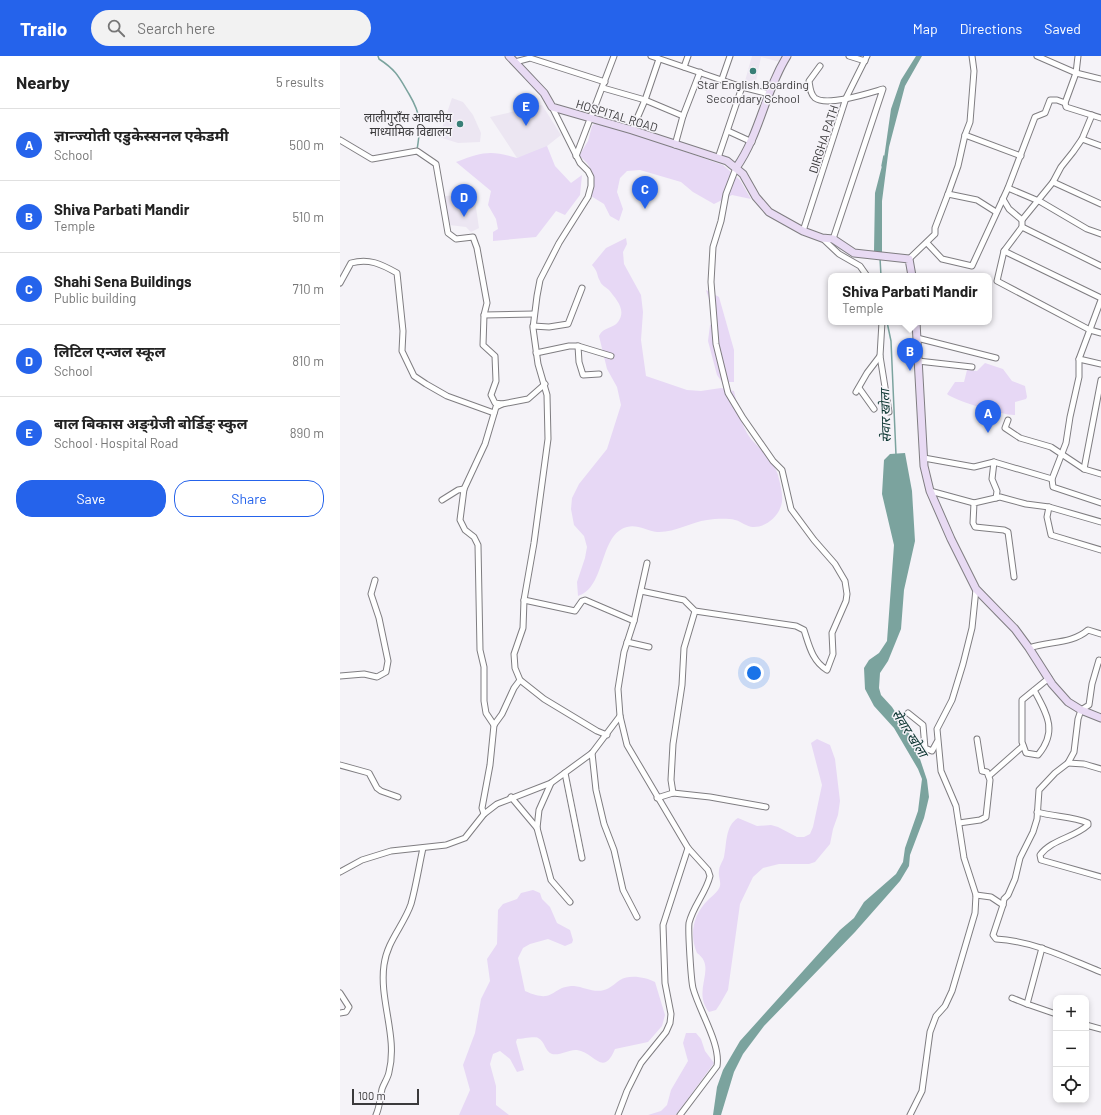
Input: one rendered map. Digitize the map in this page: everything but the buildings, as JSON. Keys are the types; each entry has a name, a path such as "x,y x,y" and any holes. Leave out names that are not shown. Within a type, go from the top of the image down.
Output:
{"street":[{"path":"509,56 544,93 576,156 591,177 591,186 588,197 559,243 540,280 534,314 533,326 536,353 545,384 548,439 534,543 524,600 523,628 514,654 516,668 520,680 544,699 596,731 607,735"},
{"path":"576,156 614,56"},
{"path":"651,56 742,87 769,94"},
{"path":"684,67 688,56"},
{"path":"722,80 730,56"},
{"path":"641,591 684,600 694,611 796,626 804,630 812,654 827,670 833,654 832,634 848,594 845,581 835,564 814,540 791,509 782,470 773,461 743,418 728,393 716,344 712,282 713,247 721,221 726,194 736,168 752,142 779,68 787,56"},
{"path":"849,56 866,58"},
{"path":"736,168 743,174 756,197 769,212 804,231 822,238 833,239 854,253 909,259 935,234 935,228 958,166 964,136 970,122 974,71 972,56"},
{"path":"1037,56 1076,73 1101,79"},
{"path":"1065,103 1076,73 1078,56"},
{"path":"515,62 530,58 605,82"},
{"name":"DIRGHA PATH","path":"804,231 846,98 866,58"},
{"path":"632,130 645,100 659,59"},
{"path":"820,66 809,81 810,91 816,98 825,101 846,98 883,89 833,239"},
{"path":"675,145 683,116 700,72"},
{"path":"718,158 742,87"},
{"path":"603,88 645,100 683,116"},
{"path":"927,243 942,259 972,266 1008,188 1035,117 1045,112 1050,100 1057,100 1065,103 1066,107 1101,118"},
{"name":"HOSPITAL ROAD","path":"552,107 632,130 718,158 727,161 736,168"},
{"path":"1092,115 1082,139 1053,182 1022,220 1022,227 1004,251 997,281 1090,330 1101,333"},
{"path":"728,131 752,142"},
{"path":"964,136 1021,156"},
{"path":"1082,139 1101,146"},
{"path":"340,140 372,159 417,152 436,164 448,233 456,239 469,237 475,240 487,303 484,315 483,345 495,356 496,381 491,395 494,403 502,404"},
{"path":"1053,182 1101,204"},
{"path":"1008,188 1037,200 1087,229 1101,234"},
{"path":"948,194 977,200 996,212"},
{"path":"1003,199 1009,209 1022,220"},
{"path":"1022,227 1101,266"},
{"path":"822,238 839,254 860,266 865,273"},
{"path":"1004,251 1101,299 1079,360 1079,378 1062,455 1052,479 1052,487 1101,503"},
{"path":"909,259 911,273"},
{"path":"340,283 351,263 360,261 370,261 381,264 397,273 403,331 402,351 414,376 447,396 494,413"},
{"path":"533,326 549,328 570,323 582,288"},
{"path":"484,315 534,314"},
{"path":"882,325 880,356 889,412"},
{"path":"916,325 924,458 930,491 951,539 976,589 1014,629 1068,702 1081,710 1101,718"},
{"path":"917,338 996,358"},
{"path":"536,353 569,346 578,346 611,356"},
{"path":"578,346 579,362 583,374 599,374"},
{"path":"874,410 858,390 880,356"},
{"path":"1079,360 1101,364"},
{"path":"918,361 972,367"},
{"path":"1084,470 1101,380"},
{"path":"494,726 486,713 484,701 484,667 480,650 478,545 474,537 465,530 460,520 464,489 485,444 496,407 502,404 528,399 545,384"},
{"path":"1008,420 1006,428 1012,434 1051,447 1084,470 1101,474"},
{"path":"924,458 974,467 984,466 994,462 1052,479"},
{"path":"994,462 992,479 997,491 996,498"},
{"path":"442,500 458,490 464,489"},
{"path":"930,491 974,503 1000,497 1026,504 1049,507 1101,522"},
{"path":"974,503 973,523 975,527 1004,530 1008,532 1014,577"},
{"path":"1049,507 1048,517 1051,535 1101,550"},
{"path":"647,563 634,621 624,652 618,689 620,716 627,745 688,848 708,870 710,876 689,924 693,986 719,1058 717,1066 680,1115"},
{"path":"340,676 364,674 377,677 386,672 388,661 379,618 371,594 375,580"},
{"path":"910,1115 922,1091 930,1032 936,1016 945,1006 952,991 975,913 976,895 964,858 956,806 941,771 937,729 952,700 963,664 972,628 976,589"},
{"path":"524,600 575,611 582,601 585,600 634,621"},
{"path":"673,792 671,780 673,744 682,685 684,648 694,611"},
{"path":"1029,648 1042,643 1079,638 1088,630 1101,634"},
{"path":"627,642 649,647"},
{"path":"1101,661 1098,660 1089,705 1081,710 1078,719 1074,752 1068,763 1055,773 1039,790 1033,832 1020,858 1015,879 1008,895 1004,899 993,935 996,939 1009,940 1042,948 1101,972"},
{"path":"1034,690 1048,715 1050,732 1046,745 1038,755 1026,753 1023,746 1022,700 1034,690 1049,678"},
{"path":"484,814 482,808 490,765 494,726 502,714 514,688 520,680"},
{"path":"908,713 923,725 924,745 929,751 933,751 937,741"},
{"path":"340,872 362,860 391,851 446,845 465,838 484,814 497,804 511,797 551,783 592,753 620,716"},
{"path":"959,823 980,820 986,817 989,776 987,772 982,771 977,739"},
{"path":"989,776 1023,746"},
{"path":"592,753 596,790 604,824 614,850 623,890 637,917"},
{"path":"1068,763 1084,764 1101,770"},
{"path":"340,765 369,773 377,788 398,797"},
{"path":"565,773 582,858"},
{"path":"551,783 539,810 537,828 551,880 570,902"},
{"path":"657,798 673,792 710,796 766,807"},
{"path":"511,797 537,828"},
{"path":"1037,812 1050,816 1082,820 1088,823 1088,826 1082,830 1046,849 1040,855 1041,860 1101,877"},
{"path":"376,1115 379,1108 382,1088 389,1072 390,1056 390,1038 384,984 384,964 393,937 410,905 423,848"},
{"path":"618,1115 641,1063 666,1032 670,1023 671,1014 665,983 663,925 688,848"},
{"path":"976,895 991,897 1003,905"},
{"path":"1027,1004 1042,948"},
{"path":"340,994 349,1007 346,1012 340,1013"},
{"path":"1012,998 1053,1013"},
{"path":"1089,1026 1101,1029"}],"shaded area":[{"name":"Star English Boarding Secondary School","path":"752,56 784,56 780,62 761,57 756,81 745,81"},
{"path":"916,56 922,56 905,86 889,147 882,201 882,253 874,251 875,193 884,158 891,109 901,80"},
{"name":"लालीगुराँस आवासीय माध्यामिक विद्यालय","path":"452,98 463,102 473,115 481,133 480,142 458,143 439,137"},
{"path":"542,105 561,135 537,154 517,158 490,117"},
{"path":"595,123 620,129 723,165 740,180 751,199 732,195 714,204 693,192 681,182 640,170 627,171 620,178 617,192 623,209 619,221 610,216 604,204 591,196 592,173 588,164 579,156 588,141 592,126"},
{"path":"547,146 555,166 571,183 582,175 580,195 565,215 556,211 536,237 493,241 493,232 498,229 496,219 488,205 491,191 456,162 486,153 500,154 517,158"},
{"path":"474,194 479,228 471,232 466,227 449,225 445,196"},
{"path":"626,238 627,244 623,252 624,264 641,295 643,312 641,340 646,376 687,390 701,391 721,388 734,391 740,416 747,434 763,451 776,470 781,488 782,502 776,516 768,523 759,526 752,527 732,519 714,519 701,521 663,532 657,532 634,526 627,527 618,532 611,540 594,583 587,591 578,596 577,582 587,547 584,536 574,525 571,509 572,498 579,484 607,449 621,405 617,387 607,369 599,336 603,331 618,322 621,309 615,297 602,285 597,272 592,265 606,248"},
{"path":"706,290 719,297 734,350 734,382 722,382 717,375 708,341 710,325 716,322"},
{"path":"985,363 1003,369 1012,381 1025,386 1027,397 1026,399 1015,402 1015,415 1009,415 980,407 951,397 947,394 955,382 964,382 967,370 977,371"},
{"path":"905,453 912,491 915,541 904,590 901,629 888,661 880,673 879,688 881,695 892,707 914,741 927,780 929,797 924,818 910,855 909,866 900,881 855,932 764,1026 743,1054 734,1072 721,1115 713,1115 717,1087 723,1070 740,1041 840,930 854,918 864,902 896,874 903,862 905,848 918,811 922,779 918,769 894,728 874,706 865,689 864,668 869,660 879,653 887,641 894,545 882,494 884,460 890,454"},
{"path":"817,739 830,745 835,759 840,801 838,815 830,844 815,862 809,864 779,864 763,868 753,877 740,904 728,990 716,1010 709,1012 704,1004 702,996 705,965 703,959 697,953 693,939 693,932 699,912 720,886 719,869 724,857 727,835 734,821 738,818 757,826 771,825 778,827 797,837 804,837 810,834 813,827 822,785 811,743"},
{"path":"533,890 540,893 542,899 550,907 557,923 570,930 573,940 572,943 565,946 548,939 530,944 523,948 518,958 525,991 535,995 548,996 566,987 574,986 600,991 609,988 624,978 638,977 647,979 655,982 665,1015 662,1026 648,1042 615,1049 611,1057 606,1062 602,1063 577,1050 552,1054 548,1051 542,1041 536,1037 517,1039 516,1042 524,1070 517,1072 510,1059 500,1051 493,1054 490,1064 496,1086 496,1105 509,1115 459,1115 470,1090 463,1065 475,1033 481,999 490,981 487,959 497,944 498,910 503,904 517,899 521,893"},
{"path":"686,1033 696,1033 701,1039 705,1051 714,1063 676,1115 648,1115 661,1111 667,1105 671,1090 688,1061 683,1043"}],"waterway":[{"path":"378,56 379,59 397,74 416,109 420,127 417,150"},
{"name":"सेवार खोला","path":"882,166 884,156"},
{"name":"सेवार खोला","path":"880,258 881,273"},
{"name":"सेवार खोला","path":"888,325 891,341 896,455"}],"place":[{"name":"Star English Boarding Secondary School","path":"753,71"},
{"name":"लालीगुराँस आवासीय माध्यामिक विद्यालय","path":"460,124"},
{"name":"बाल बिकास अङ्ग्रेजी बोर्डिङ् स्कुल","path":"526,126"},
{"name":"Shahi Sena Buildings","path":"645,209"},
{"name":"लिटिल एन्जल स्कूल","path":"464,217"},
{"name":"Shiva Parbati Mandir","path":"910,371"},
{"name":"ज्ञान्ज्योती एडुकेस्सनल एकेडमी","path":"988,433"}]}
